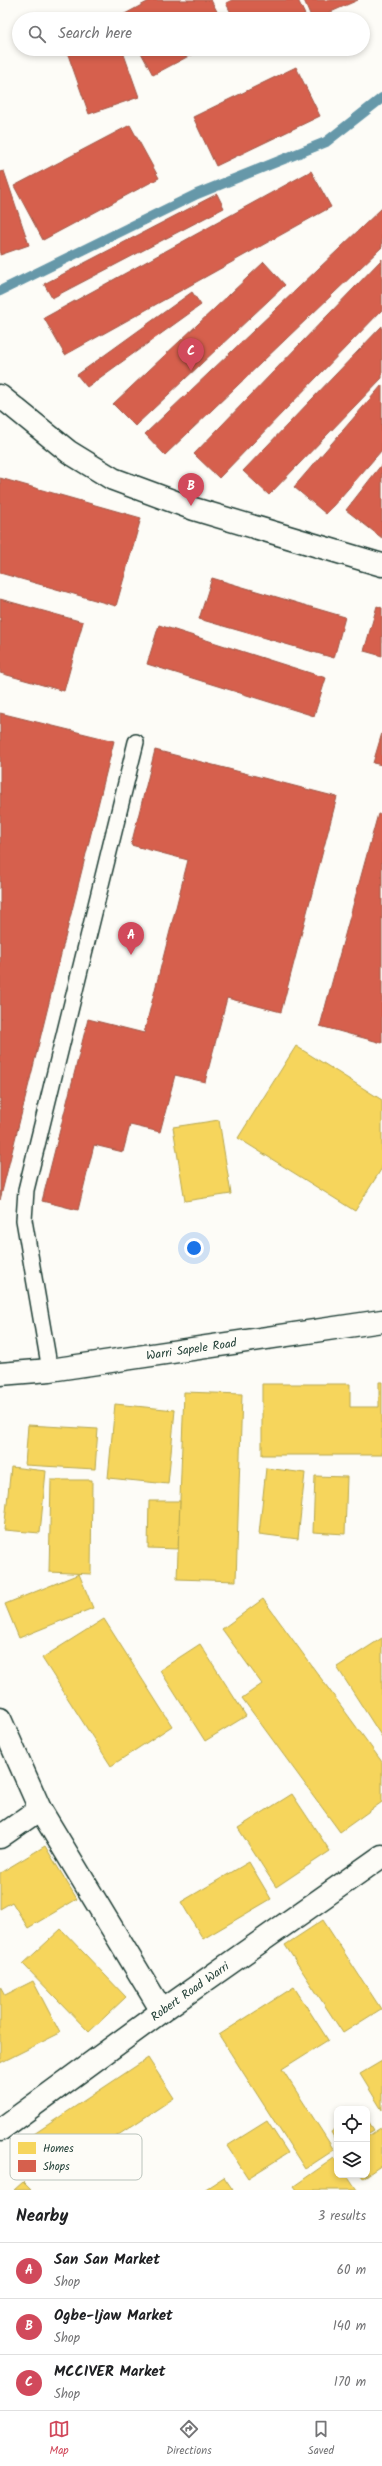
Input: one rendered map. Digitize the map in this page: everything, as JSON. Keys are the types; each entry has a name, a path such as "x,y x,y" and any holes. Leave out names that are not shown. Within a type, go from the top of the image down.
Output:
{"street":[{"path":"0,396 69,452 113,479 194,509 382,565"},
{"name":"Warri Sapele Road","path":"0,1374 50,1370 382,1321"},
{"path":"0,1719 40,1809 162,2011"},
{"path":"0,1837 40,1809"},
{"name":"Robert Road Warri","path":"0,2130 162,2011 382,1856"}],"lane":[{"path":"50,1370 24,1220 26,1190 136,742"}],"building: Homes":[{"path":"296,1046 382,1100 382,1168 355,1211 238,1138"},
{"path":"219,1120 231,1194 185,1201 173,1127"},
{"path":"379,1382 382,1382 382,1455 262,1455 262,1384 350,1384 350,1407 379,1407"},
{"path":"184,1392 242,1394 236,1581 177,1579"},
{"path":"115,1404 175,1410 168,1484 108,1478"},
{"path":"28,1425 98,1429 95,1469 25,1465"},
{"path":"11,1467 46,1471 40,1533 4,1530"},
{"path":"266,1468 305,1473 298,1539 259,1534"},
{"path":"315,1476 347,1477 345,1534 313,1532"},
{"path":"51,1480 92,1480 91,1574 49,1572"},
{"path":"149,1501 180,1501 178,1549 148,1548"},
{"path":"79,1574 93,1608 19,1638 5,1604"},
{"path":"263,1599 382,1762 382,1802 340,1832 242,1698 262,1684 222,1629"},
{"path":"104,1619 172,1726 111,1766 42,1658"},
{"path":"382,1638 382,1737 337,1667"},
{"path":"200,1644 246,1716 205,1741 160,1670"},
{"path":"292,1794 330,1851 276,1887 238,1828"},
{"path":"45,1846 77,1899 28,1928 12,1902 0,1909 0,1873"},
{"path":"249,1862 271,1899 203,1939 181,1902"},
{"path":"323,1920 381,2009 343,2033 285,1945"},
{"path":"61,1929 126,1997 89,2032 23,1964"},
{"path":"33,1981 60,2033 0,2063 0,1986 5,1995"},
{"path":"294,1987 328,2040 282,2069 334,2150 305,2169 219,2035"},
{"path":"148,2058 174,2098 120,2134 34,2134"},
{"path":"382,2061 382,2110 360,2074"},
{"path":"267,2121 288,2153 248,2178 227,2146"},
{"path":"370,2124 374,2130 370,2132"},
{"path":"382,2127 382,2165 370,2173 370,2142 370,2135"},
{"path":"334,2130 334,2138 331,2132"},
{"path":"334,2158 334,2178 349,2178 357,2190 297,2190 294,2186"},
{"path":"224,2177 233,2190 204,2190"},
{"path":"23,2182 31,2190 14,2190"}],"building: Shops":[{"path":"151,0 211,0 217,12 128,12"},
{"path":"232,0 298,0 304,12 230,12 226,3"},
{"path":"304,0 358,0 331,12 309,12"},
{"path":"68,56 124,56 139,97 89,114"},
{"path":"143,56 189,56 153,75"},
{"path":"296,67 320,116 216,166 193,117"},
{"path":"130,125 159,178 43,240 14,186"},
{"path":"4,171 29,245 0,255 0,172"},
{"path":"311,171 331,207 65,355 44,318"},
{"path":"217,194 224,208 52,298 44,284"},
{"path":"382,208 382,247 165,455 145,434"},
{"path":"382,259 382,310 219,478 194,454"},
{"path":"264,262 285,285 135,426 113,404"},
{"path":"192,292 201,305 87,387 77,375"},
{"path":"382,326 382,378 269,495 243,471"},
{"path":"382,385 382,450 326,514 294,487"},
{"path":"382,464 382,538 346,510"},
{"path":"0,478 141,518 116,606 0,573"},
{"path":"212,578 345,617 334,658 199,619"},
{"path":"0,599 83,622 64,691 0,673"},
{"path":"377,606 382,608 382,656 364,651"},
{"path":"159,625 326,678 314,716 147,664"},
{"path":"0,713 114,741 0,1200"},
{"path":"382,733 382,765 373,763"},
{"path":"155,750 337,797 281,1012 227,998 205,1082 175,1075 160,1132 130,1125 123,1152 94,1145 78,1210 42,1201 88,1019 144,1033 188,860 131,845"},
{"path":"378,814 382,815 382,1043 320,1026"}],"waterway":[{"path":"0,291 197,194 326,142 382,98"}],"place":[{"name":"MCCIVER Market","path":"191,371"},
{"name":"Ogbe-Ijaw Market","path":"191,506"},
{"name":"San San Market","path":"131,955"}]}
